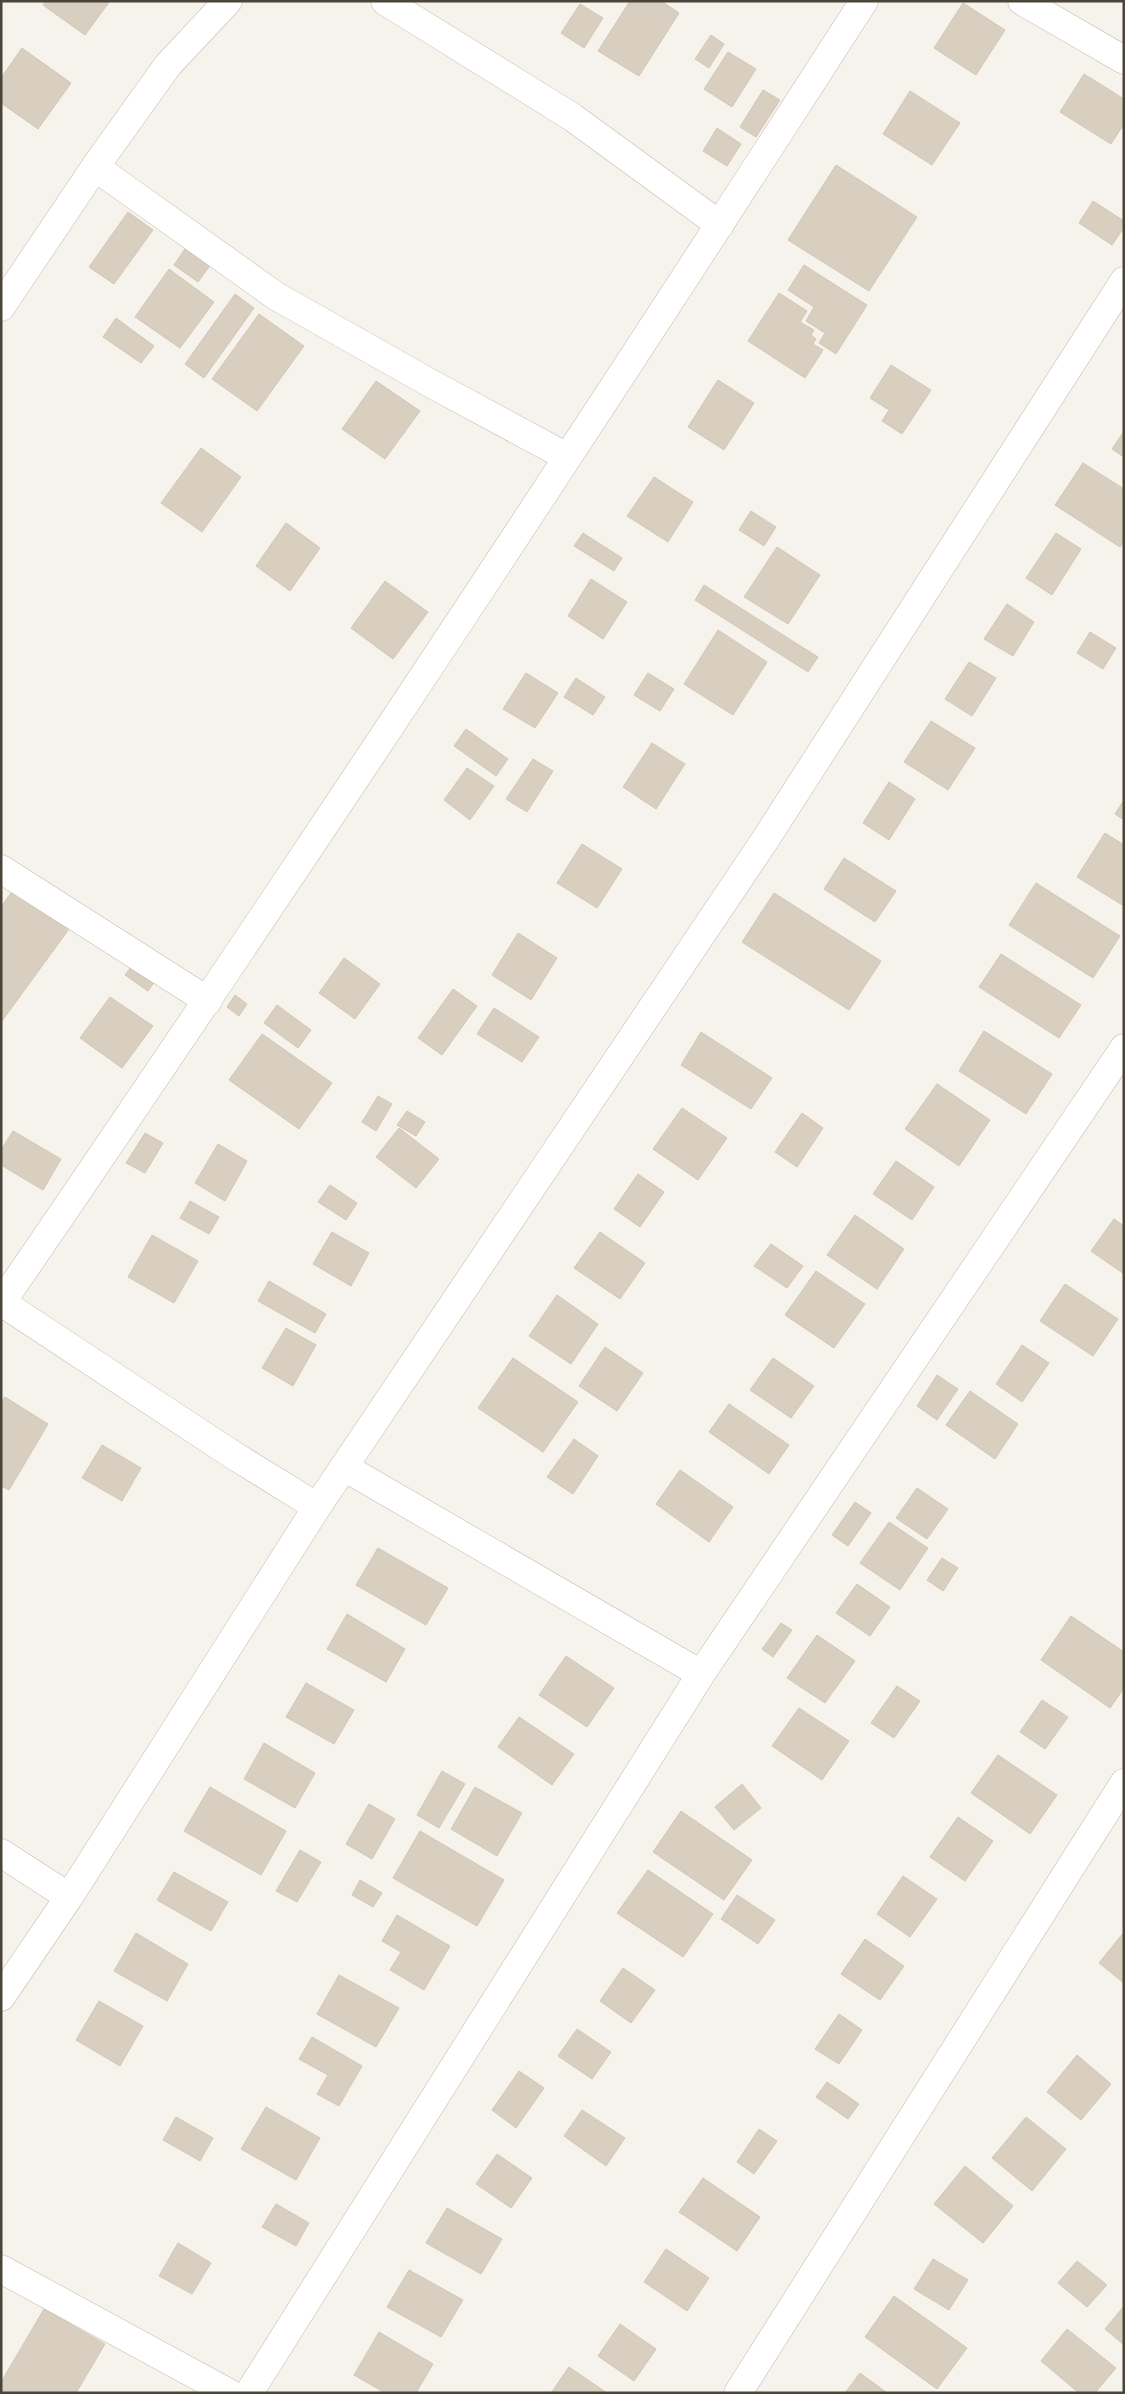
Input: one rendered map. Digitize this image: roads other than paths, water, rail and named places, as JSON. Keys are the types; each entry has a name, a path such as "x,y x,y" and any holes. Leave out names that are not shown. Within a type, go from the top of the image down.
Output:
{"street":[{"path":"1,307 95,167 168,65 228,1"},
{"path":"386,1 572,117 720,226"},
{"path":"317,1507 230,1453 2,1302 208,1001 720,226 864,1"},
{"path":"1022,1 1124,60"},
{"path":"95,167 276,296 567,457"},
{"path":"1,1997 69,1897 317,1507 765,840 1124,281"},
{"path":"1,869 208,1001"},
{"path":"249,2393 701,1674 1115,1082 1124,1048"},
{"path":"344,1467 701,1674"},
{"path":"738,2393 1124,1782"},
{"path":"1,1853 69,1897"},
{"path":"1,2269 230,2393"}]}
